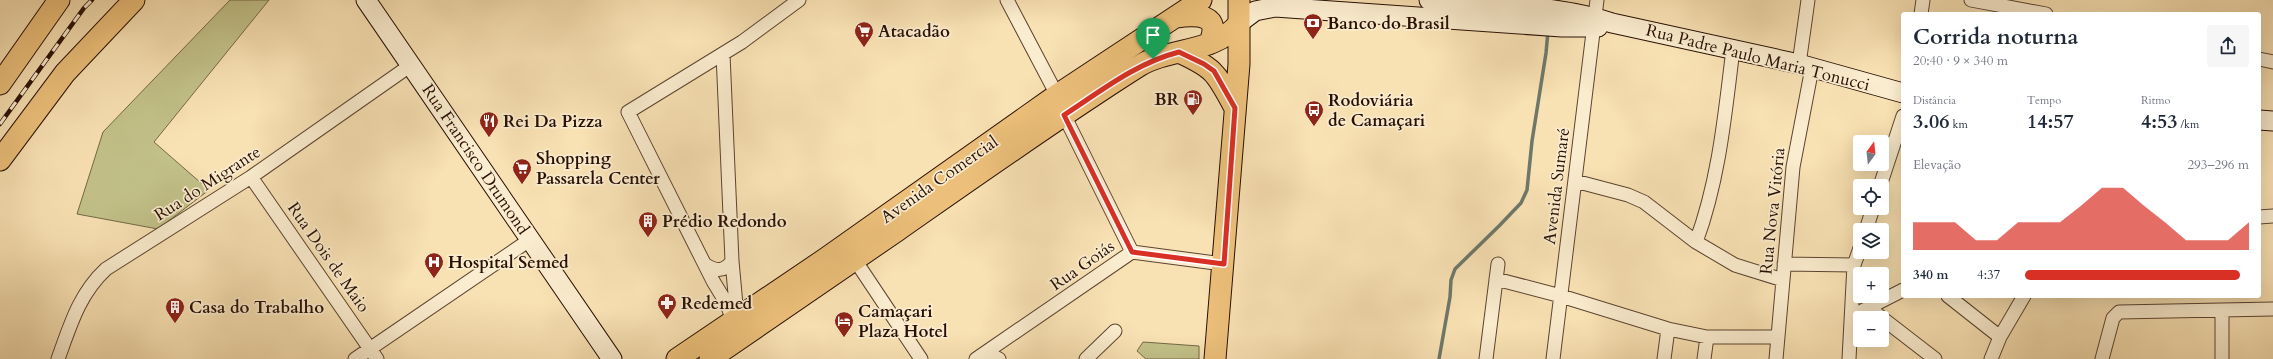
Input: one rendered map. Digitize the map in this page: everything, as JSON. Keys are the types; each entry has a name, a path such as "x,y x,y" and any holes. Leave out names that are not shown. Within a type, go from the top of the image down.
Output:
{"main road":[{"path":"0,84 59,0"},
{"path":"0,160 65,73 134,0"},
{"name":"Avenida Comercial","path":"710,359 743,319 825,259 1057,95 1201,0"},
{"path":"1215,359 1224,264 1239,64 1240,0"},
{"path":"1175,17 1193,14 1208,19 1213,24 1214,35 1209,44"},
{"name":"Avenida Comercial","path":"677,359 743,319 855,260 1064,115 1141,65 1156,58 1209,44 1228,35 1239,23"},
{"path":"1179,52 1204,64 1214,71 1235,108"}],"street":[{"name":"Rua Francisco Drumond","path":"366,0 612,359"},
{"path":"743,319 727,304 713,280 628,112 723,54 799,0"},
{"path":"1007,0 1057,95"},
{"name":"Rua Padre Paulo Maria Tonucci","path":"1429,0 1493,2 1538,17 1564,20 1600,17 1806,66 1901,92"},
{"name":"Rua Nova Vitória","path":"1776,359 1793,168 1806,66 1808,0"},
{"path":"1921,12 1923,0"},
{"path":"1971,0 2035,12"},
{"path":"1487,22 1493,2"},
{"name":"Rua Padre Paulo Maria Tonucci","path":"1239,23 1255,10 1275,7 1487,22 1538,17"},
{"name":"Avenida Sumaré","path":"1553,359 1575,181 1600,17"},
{"path":"1696,242 1706,214 1718,166 1733,49"},
{"path":"723,54 732,261 743,319"},
{"path":"2261,59 2273,62"},
{"name":"Rua do Migrante","path":"58,359 77,306 96,279 115,263 251,177 411,64"},
{"path":"1064,115 1132,252"},
{"path":"2261,120 2273,121"},
{"path":"1882,179 1901,122"},
{"name":"Rua Dois de Maio","path":"251,177 373,354"},
{"path":"1575,181 1628,195 1644,202 1696,242 1735,266 1783,280"},
{"path":"2261,217 2273,216"},
{"path":"355,359 373,354 531,240"},
{"name":"Rua Goiás","path":"981,356 1132,252 1224,264"},
{"path":"1853,311 1854,265 1856,259"},
{"path":"855,260 921,359"},
{"path":"706,265 721,270 725,269 732,261"},
{"path":"1486,359 1498,264"},
{"path":"1784,264 1854,265"},
{"path":"1496,280 1561,296 1668,329 1707,337 1778,338"},
{"path":"1862,311 1901,291"},
{"path":"1951,298 2000,337"},
{"path":"1991,359 2000,337 2023,298"},
{"path":"1869,308 1935,359"},
{"path":"2102,359 2113,318 2119,312 2273,309"},
{"path":"2222,310 2222,359"},
{"path":"1849,359 1853,315"},
{"path":"1664,359 1668,329"},
{"path":"1086,359 1115,331"},
{"path":"1704,359 1707,337"},
{"path":"981,356 999,359"}],"shaded area":[{"path":"230,0 269,0 154,142 209,190 158,229 77,214 103,132"},
{"path":"1143,342 1199,346 1199,359 1146,359 1137,351"}],"waterway":[{"path":"1439,359 1450,297 1451,280 1455,269 1521,203 1527,190 1532,141 1548,31"}],"railway":[{"path":"0,124 84,8 92,0"}],"place":[{"name":"Banco do Brasil","path":"1313,40"},
{"name":"Atacadão","path":"864,48"},
{"name":"BR","path":"1193,116"},
{"name":"Rodoviária de Camaçari","path":"1314,127"},
{"name":"Rei Da Pizza","path":"489,138"},
{"name":"Shopping Passarela Center","path":"522,185"},
{"name":"Prédio Redondo","path":"648,238"},
{"name":"Hospital Semed","path":"434,279"},
{"name":"Redemed","path":"667,320"},
{"name":"Casa do Trabalho","path":"175,324"},
{"name":"Camaçari Plaza Hotel","path":"844,338"}],"route":[{"path":"1179,52 1204,64 1214,71 1223,84 1235,108 1224,264 1132,252 1064,115 1141,65 1153,59 1179,52"}]}
